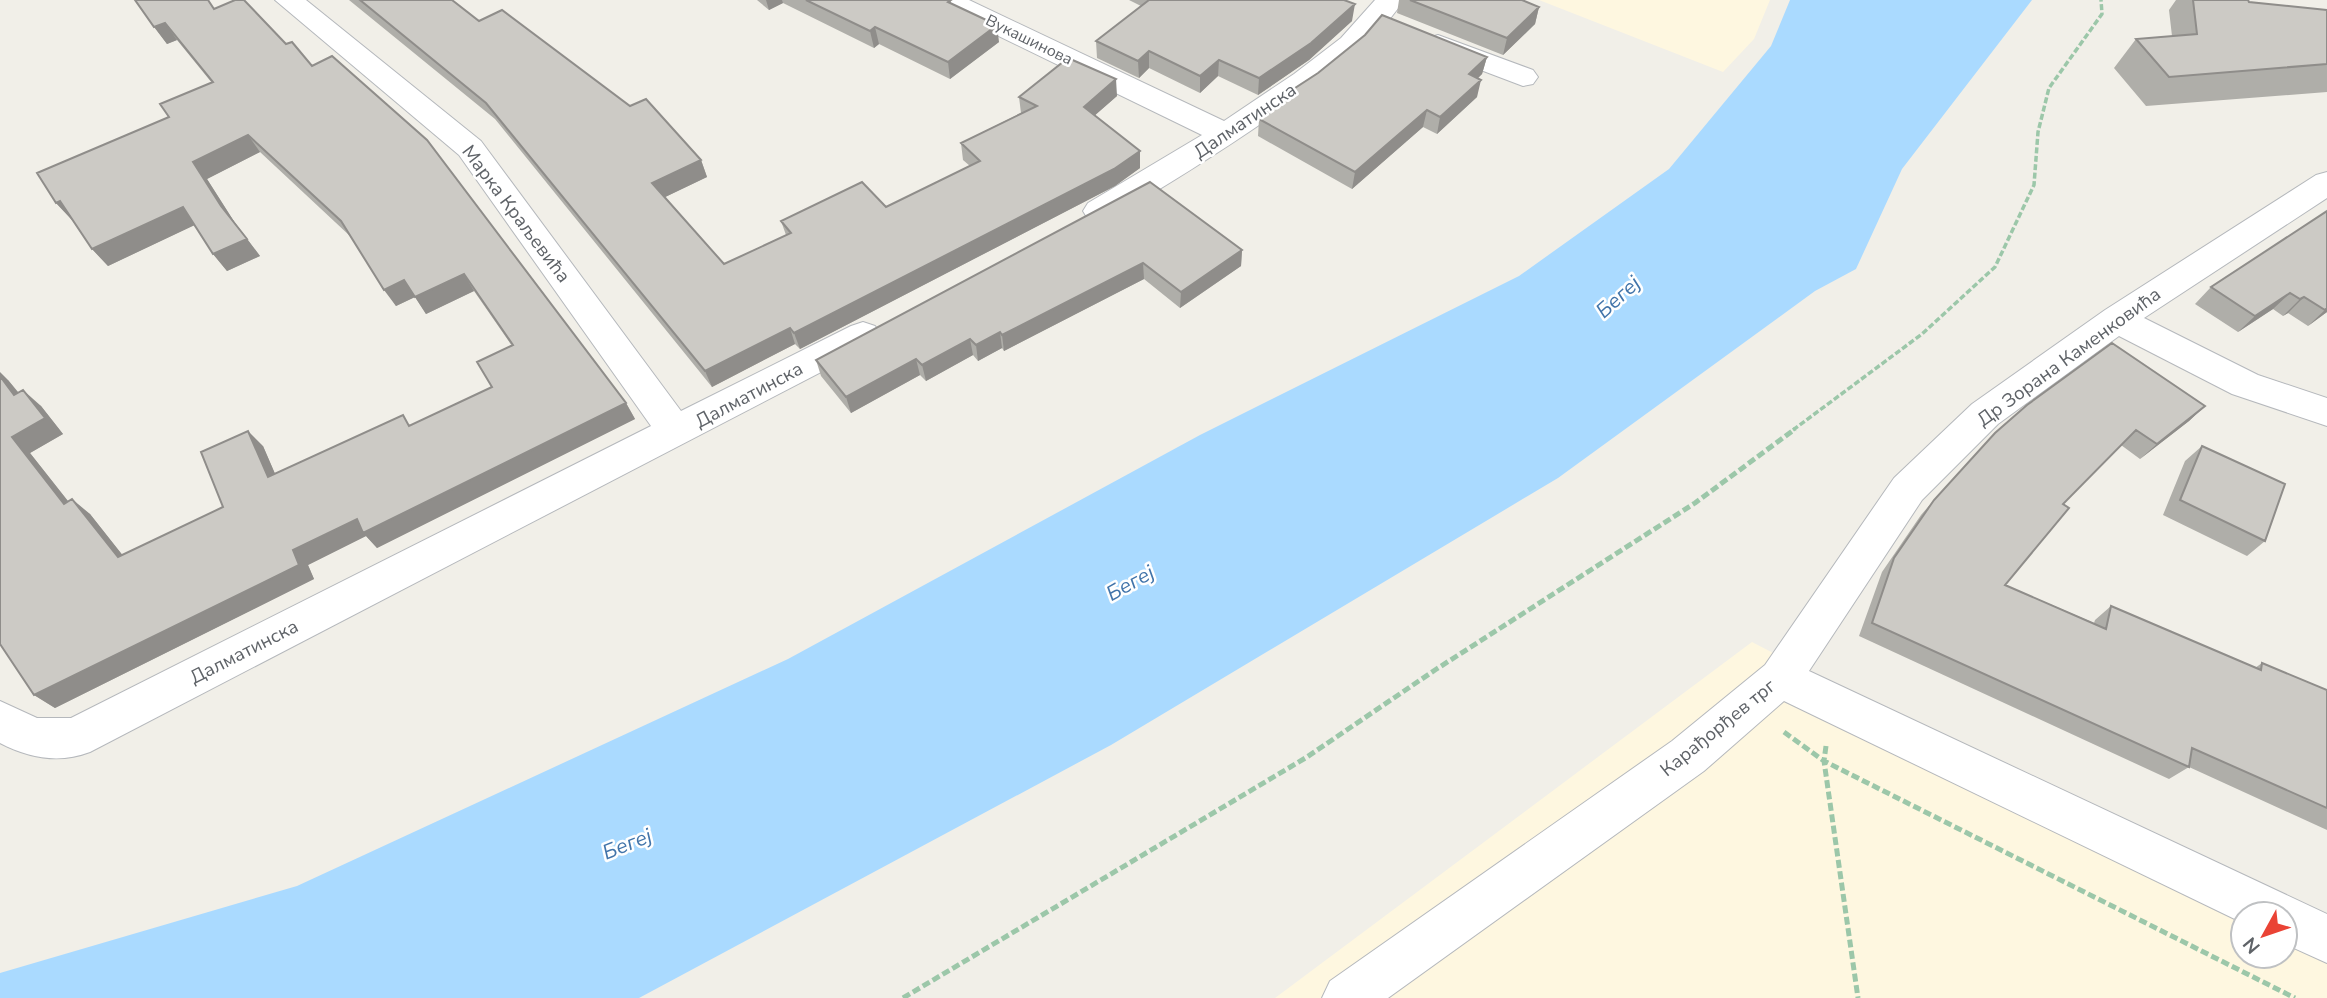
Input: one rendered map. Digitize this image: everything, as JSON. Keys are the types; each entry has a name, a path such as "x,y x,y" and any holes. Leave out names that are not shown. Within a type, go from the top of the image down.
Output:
{"street":[{"name":"Марка Краљевића","path":"289,0 470,148 677,433"},
{"name":"Вукашинова","path":"947,0 1226,134"},
{"name":"Далматинска","path":"1067,229 1169,171 1226,134 1304,81 1385,17"},
{"path":"1385,17 1523,77"},
{"name":"Др Зорана Каменковића","path":"1764,691 1908,489 1985,414 2117,319 2327,183"},
{"name":"Далматинска","path":"0,721 33,738 75,738 677,433 896,318"},
{"path":"2117,319 2221,375 2301,407 2327,412"},
{"name":"Карађорђев трг","path":"1347,998 1688,756 1764,691 1831,702 2246,900"},
{"path":"2299,926 2327,939"}],"path":[{"path":"903,998 1307,757 1434,670 1695,503 1922,334 1995,267 2034,185 2038,132 2049,88 2102,14 2101,0"},
{"path":"1764,691 1824,761 2295,998"},
{"path":"1831,702 1824,761 1858,998"}],"shaded area":[{"path":"1539,0 1770,0 1754,39 1723,72"},
{"path":"1752,642 2250,900 2229,900 2229,970 2299,970 2299,925 2327,940 2327,998 1275,998"}],"water":[{"name":"Бегеј","path":"1790,0 2032,0 1902,169 1856,269 1815,291 1558,478 1111,745 639,998 0,998 0,973 297,886 788,659 1200,435 1519,276 1669,169 1771,46"}],"building":[{"path":"135,0 208,0 214,9 235,0 244,0 286,44 292,42 312,66 332,56 427,140 626,403 363,533 357,519 293,550 299,565 34,695 0,644 0,376 14,395 23,390 45,418 12,437 64,504 72,499 118,557 223,507 201,452 248,431 268,477 403,415 409,426 492,387 477,362 513,345 464,274 415,297 404,280 384,290 341,221 248,135 193,162 221,206 247,239 213,254 183,207 92,249 60,201 56,203 37,173 169,117 160,104 213,82 165,23 154,27"},
{"path":"360,0 452,0 479,21 502,10 630,106 646,99 701,160 652,183 724,264 791,233 781,221 862,182 886,207 980,161 961,143 1037,106 1019,97 1068,58 1116,79 1084,107 1140,151 1114,169 794,333 790,328 705,371 486,103"},
{"path":"806,0 951,0 948,2 997,25 948,62 875,27 870,31"},
{"path":"1149,0 1344,0 1355,4 1311,43 1259,78 1219,60 1200,76 1149,51 1138,61 1096,41"},
{"path":"1410,0 1522,0 1539,7 1507,38"},
{"path":"2193,0 2248,0 2327,10 2327,64 2169,77 2136,39 2197,34"},
{"path":"1382,15 1487,57 1469,74 1481,80 1440,117 1427,110 1355,172 1259,119 1292,93 1289,92 1318,73 1365,35"},
{"path":"1150,182 1242,250 1181,292 1143,263 1002,335 1000,332 976,345 970,339 922,365 916,359 846,397 816,360"},
{"path":"2327,211 2325,310 2304,297 2300,299 2290,293 2255,316 2211,287"},
{"path":"2112,343 2205,406 2157,444 2136,430 2063,504 2069,508 2005,585 2106,629 2111,606 2261,670 2262,663 2327,690 2327,808 2192,748 2189,767 1872,623 1894,558 1934,500 1995,433 2027,405"},
{"path":"2202,446 2285,484 2265,541 2180,500"}]}
